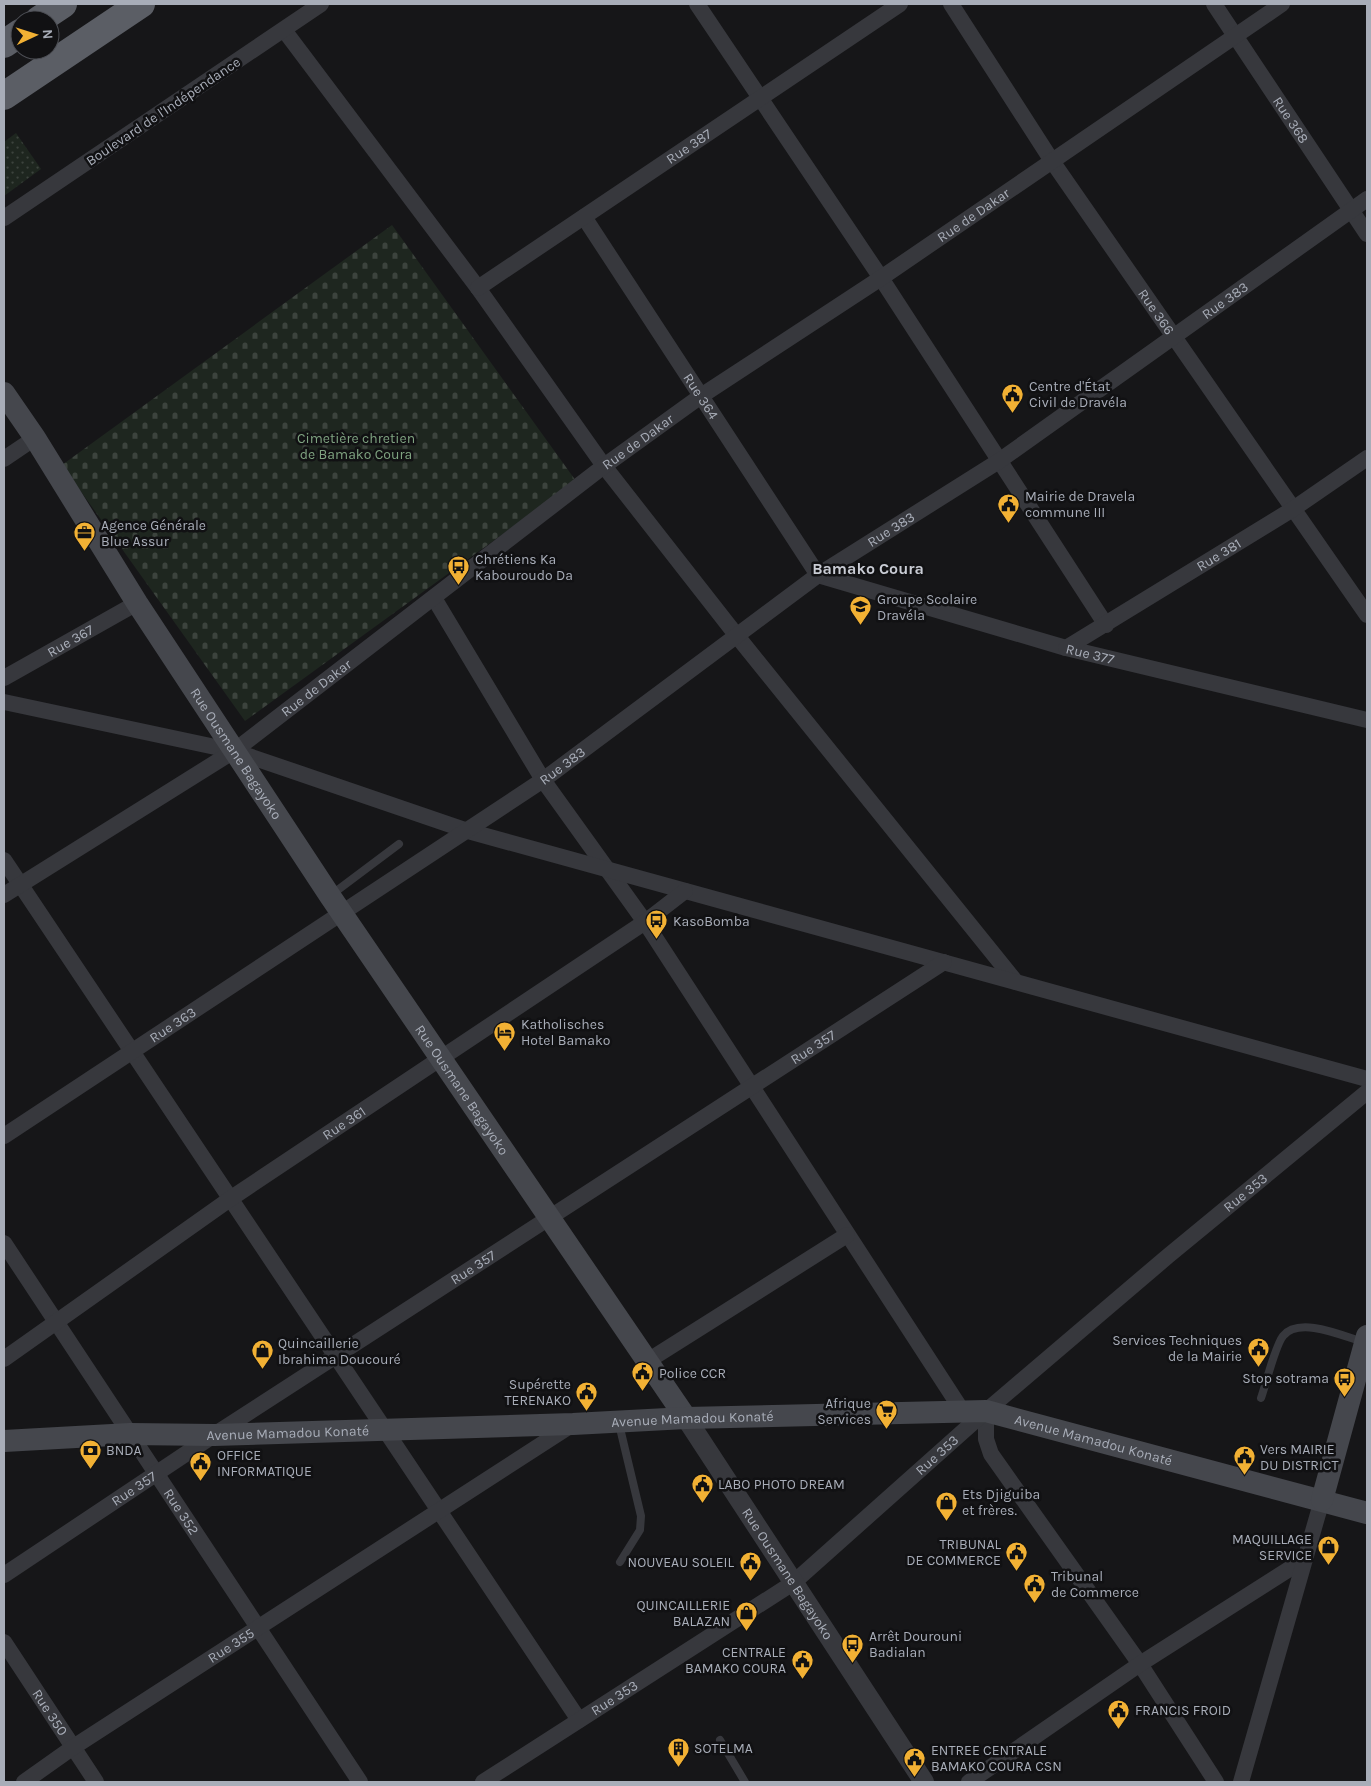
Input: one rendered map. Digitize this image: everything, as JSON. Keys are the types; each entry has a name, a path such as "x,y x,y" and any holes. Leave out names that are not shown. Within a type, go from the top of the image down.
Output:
{"highway":[{"path":"4,96 141,4"}],"main road":[{"name":"Rue Ousmane Bagayoko","path":"4,393 35,438 137,603 330,896 686,1418"},
{"path":"1322,1500 1366,1340"},
{"name":"Avenue Mamadou Konaté","path":"4,1441 130,1434 214,1435 573,1424 686,1418 986,1411 1367,1513"}],"street":[{"name":"Boulevard de l'Indépendance","path":"4,218 321,4"},
{"path":"697,4 762,97 1106,625"},
{"name":"Rue 387","path":"478,288 900,4"},
{"name":"Rue 366","path":"951,4 1052,161 1176,337 1292,509 1367,615"},
{"name":"Rue 368","path":"1214,4 1367,234"},
{"name":"Rue de Dakar","path":"4,895 234,751 604,466 701,396 881,278 1282,4"},
{"path":"284,30 478,288 604,466 737,636 1016,982"},
{"name":"Rue 383","path":"342,914 543,780 818,576 999,461 1176,337 1367,199"},
{"name":"Rue 364","path":"584,217 818,576"},
{"path":"4,459 35,438"},
{"name":"Rue 381","path":"1066,648 1292,509 1367,458"},
{"name":"Rue 377","path":"818,576 1066,648 1367,720"},
{"path":"434,598 543,780 645,922 963,1412"},
{"name":"Rue 367","path":"4,678 137,603"},
{"path":"4,702 234,751 468,831 1367,1078"},
{"path":"4,860 579,1720"},
{"name":"Rue 361","path":"4,1359 230,1199 645,922 685,891"},
{"name":"Rue 363","path":"4,1136 342,914"},
{"name":"Rue 357","path":"4,1575 335,1356 944,962"},
{"name":"Rue 353","path":"483,1782 793,1583 986,1411 1168,1256 1367,1092"},
{"path":"646,1362 848,1235"},
{"name":"Rue 352","path":"4,1243 360,1782"},
{"path":"986,1411 986,1439 991,1454 1140,1664 1216,1782"},
{"name":"Rue Ousmane Bagayoko","path":"686,1418 924,1782"},
{"name":"Rue 355","path":"24,1782 72,1748 573,1424"},
{"path":"1241,1782 1322,1500"},
{"path":"970,1782 1140,1664 1305,1559"},
{"name":"Rue 350","path":"4,1642 96,1782"}],"lane":[{"path":"330,896 399,844"},
{"path":"1261,1398 1282,1336 1291,1330 1302,1326 1366,1340"},
{"path":"618,1422 641,1516 640,1530 620,1562"},
{"path":"720,1740 745,1782"}],"green space":[{"path":"16,133 41,169 4,196 4,142"},
{"name":"Cimetière chretien de Bamako Coura","path":"392,225 576,481 245,721 62,465"}],"place":[{"name":"Centre d'État Civil de Dravéla","path":"1013,413"},
{"name":"Mairie de Dravela commune III","path":"1009,523"},
{"name":"Agence Générale Blue Assur","path":"85,552"},
{"name":"Chrétiens Ka Kabouroudo Da","path":"459,586"},
{"name":"Groupe Scolaire Dravéla","path":"861,626"},
{"name":"KasoBomba","path":"657,940"},
{"name":"Katholisches Hotel Bamako","path":"505,1051"},
{"name":"Services Techniques de la Mairie","path":"1258,1367"},
{"name":"Quincaillerie Ibrahima Doucouré","path":"262,1370"},
{"name":"Police CCR","path":"643,1392"},
{"name":"Stop sotrama","path":"1345,1397"},
{"name":"Supérette TERENAKO","path":"587,1411"},
{"name":"Afrique Services","path":"887,1430"},
{"name":"BNDA","path":"90,1469"},
{"name":"Vers MAIRIE DU DISTRICT","path":"1244,1476"},
{"name":"OFFICE INFORMATIQUE","path":"201,1482"},
{"name":"LABO PHOTO DREAM","path":"702,1503"},
{"name":"Ets Djiguiba et frères.","path":"946,1521"},
{"name":"MAQUILLAGE SERVICE","path":"1328,1566"},
{"name":"TRIBUNAL DE COMMERCE","path":"1017,1571"},
{"name":"NOUVEAU SOLEIL","path":"750,1581"},
{"name":"Tribunal de Commerce","path":"1035,1603"},
{"name":"QUINCAILLERIE BALAZAN","path":"746,1632"},
{"name":"Arrêt Dourouni Badialan","path":"853,1663"},
{"name":"CENTRALE BAMAKO COURA","path":"802,1679"},
{"name":"FRANCIS FROID","path":"1119,1729"},
{"name":"SOTELMA","path":"678,1767"},
{"name":"ENTREE CENTRALE BAMAKO COURA CSN","path":"915,1777"}],"district":[{"name":"Bamako Coura","path":"868,568"}]}
